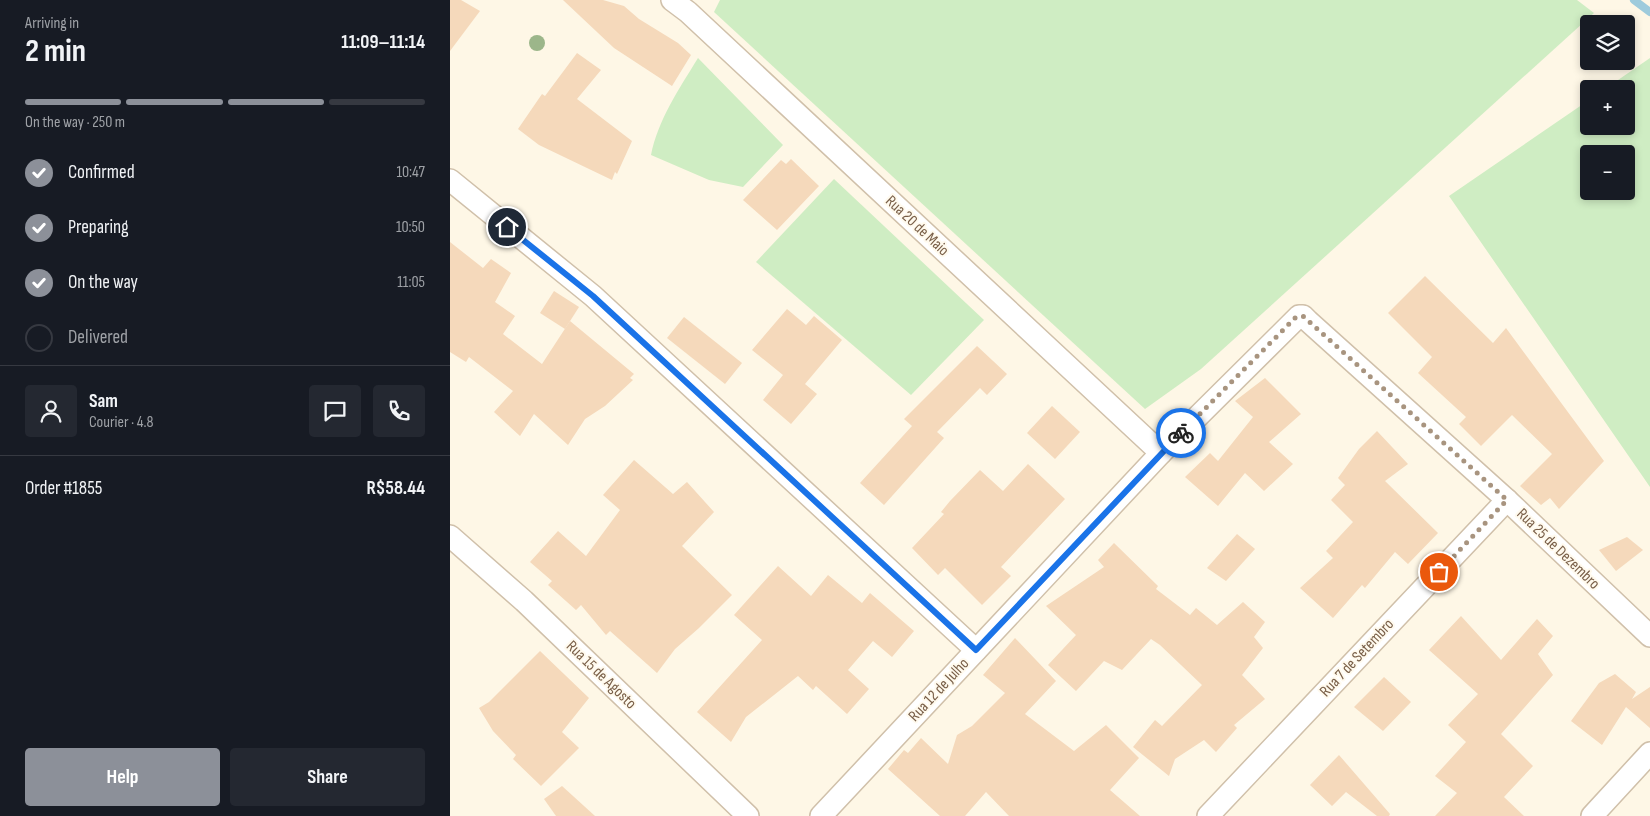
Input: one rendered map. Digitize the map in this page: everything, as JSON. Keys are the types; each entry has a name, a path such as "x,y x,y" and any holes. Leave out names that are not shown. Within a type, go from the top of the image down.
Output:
{"street":[{"name":"Rua 20 de Maio","path":"672,0 688,12 1161,453"},
{"path":"450,180 593,296 976,650"},
{"name":"Rua 25 de Dezembro","path":"1286,327 1296,317 1303,316 1507,500 1650,636"},
{"name":"Rua 12 de Julho","path":"821,816 1161,453 1286,327"},
{"name":"Rua 7 de Setembro","path":"1208,816 1507,500"},
{"name":"Rua 15 de Agosto","path":"450,536 524,601 748,816"},
{"path":"1592,816 1650,753"}],"green space":[{"path":"720,0 1577,0 1594,13 1592,15 1580,15 1580,26 1201,369 1145,409 714,12"},
{"path":"698,58 783,145 743,187 709,180 651,155 664,117"},
{"path":"1650,58 1650,487 1449,196 1580,106 1580,135 1635,135 1635,80 1618,80"},
{"path":"834,179 984,320 911,395 756,262"}],"building":[{"path":"450,0 461,0 480,11 450,51"},
{"path":"563,0 603,0 624,6 639,19 678,43 691,55 672,86 614,48"},
{"path":"577,53 601,70 577,99 632,141 617,174 615,172 612,180 539,145 518,129 542,94 545,96"},
{"path":"791,159 819,186 777,230 743,200 781,160 786,164"},
{"path":"450,242 483,268 491,259 511,273 495,302 515,316 503,334 542,364 570,321 634,374 630,378 633,380 605,406 585,419 568,445 534,414 520,436 494,412 513,391 469,357 466,362 450,352"},
{"path":"1425,276 1493,343 1506,328 1604,461 1559,509 1550,498 1541,505 1520,486 1552,454 1512,415 1481,446 1459,424 1466,417 1418,373 1432,357 1388,313"},
{"path":"554,291 579,307 565,329 540,313"},
{"path":"787,309 806,325 814,316 842,340 805,384 817,394 791,424 763,400 783,375 752,350"},
{"path":"684,317 742,363 725,384 667,338"},
{"path":"977,346 1007,374 987,395 980,388 937,432 944,438 884,505 860,483 912,426 904,419"},
{"path":"1265,378 1301,414 1269,442 1293,464 1264,491 1245,473 1218,506 1185,477 1210,453 1218,461 1253,417 1235,401"},
{"path":"1052,406 1080,432 1055,459 1027,433"},
{"path":"1377,431 1408,464 1385,481 1438,533 1408,564 1395,552 1365,588 1362,585 1333,618 1300,588 1333,558 1326,551 1353,522 1331,500 1345,485 1338,478 1359,449"},
{"path":"634,460 673,494 687,482 714,512 682,546 732,595 675,649 657,673 610,631 606,635 581,605 576,610 548,585 552,581 530,562 558,531 586,556 620,510 603,495"},
{"path":"1028,464 1065,499 1001,567 1011,576 982,605 945,568 938,575 912,548 944,514 941,512 950,501 980,470 1003,491"},
{"path":"1237,534 1255,549 1226,581 1207,568"},
{"path":"1627,537 1643,550 1616,571 1599,550"},
{"path":"1114,543 1158,586 1156,589 1190,615 1196,608 1217,625 1243,602 1265,622 1254,637 1263,648 1242,675 1265,699 1234,725 1237,728 1216,752 1204,740 1175,759 1169,776 1133,747 1155,720 1162,726 1202,685 1160,645 1151,639 1122,670 1104,661 1076,691 1048,665 1076,635 1046,606 1104,567 1098,560"},
{"path":"778,566 811,596 828,575 862,603 870,593 914,631 892,657 873,641 848,670 869,689 847,714 816,686 813,690 798,676 746,717 731,742 697,712 762,640 734,615"},
{"path":"1461,616 1501,660 1537,619 1553,636 1538,654 1553,675 1501,734 1533,766 1504,797 1524,816 1435,816 1457,793 1435,776 1466,742 1448,725 1478,694 1429,650"},
{"path":"1015,638 1056,681 1025,714 1074,751 1106,725 1139,758 1110,790 1140,816 1009,816 986,792 965,816 940,816 888,769 904,750 908,753 921,738 948,764 957,735 972,726 1005,693 983,675"},
{"path":"540,651 589,698 562,732 579,748 541,786 513,759 516,755 493,731 479,708 489,702"},
{"path":"1615,674 1636,692 1632,699 1650,687 1650,728 1626,707 1602,745 1571,721 1599,683"},
{"path":"1384,677 1411,702 1383,731 1354,707"},
{"path":"1339,755 1390,814 1389,816 1377,816 1346,792 1332,806 1310,785"},
{"path":"562,786 595,816 556,816 544,799"}],"waterway":[{"path":"1634,0 1650,12"}],"way so far":[{"path":"1181,433 1296,317 1303,316 1507,500 1439,572"}],"route":[{"path":"507,227 593,296 976,650 1181,433"}]}
